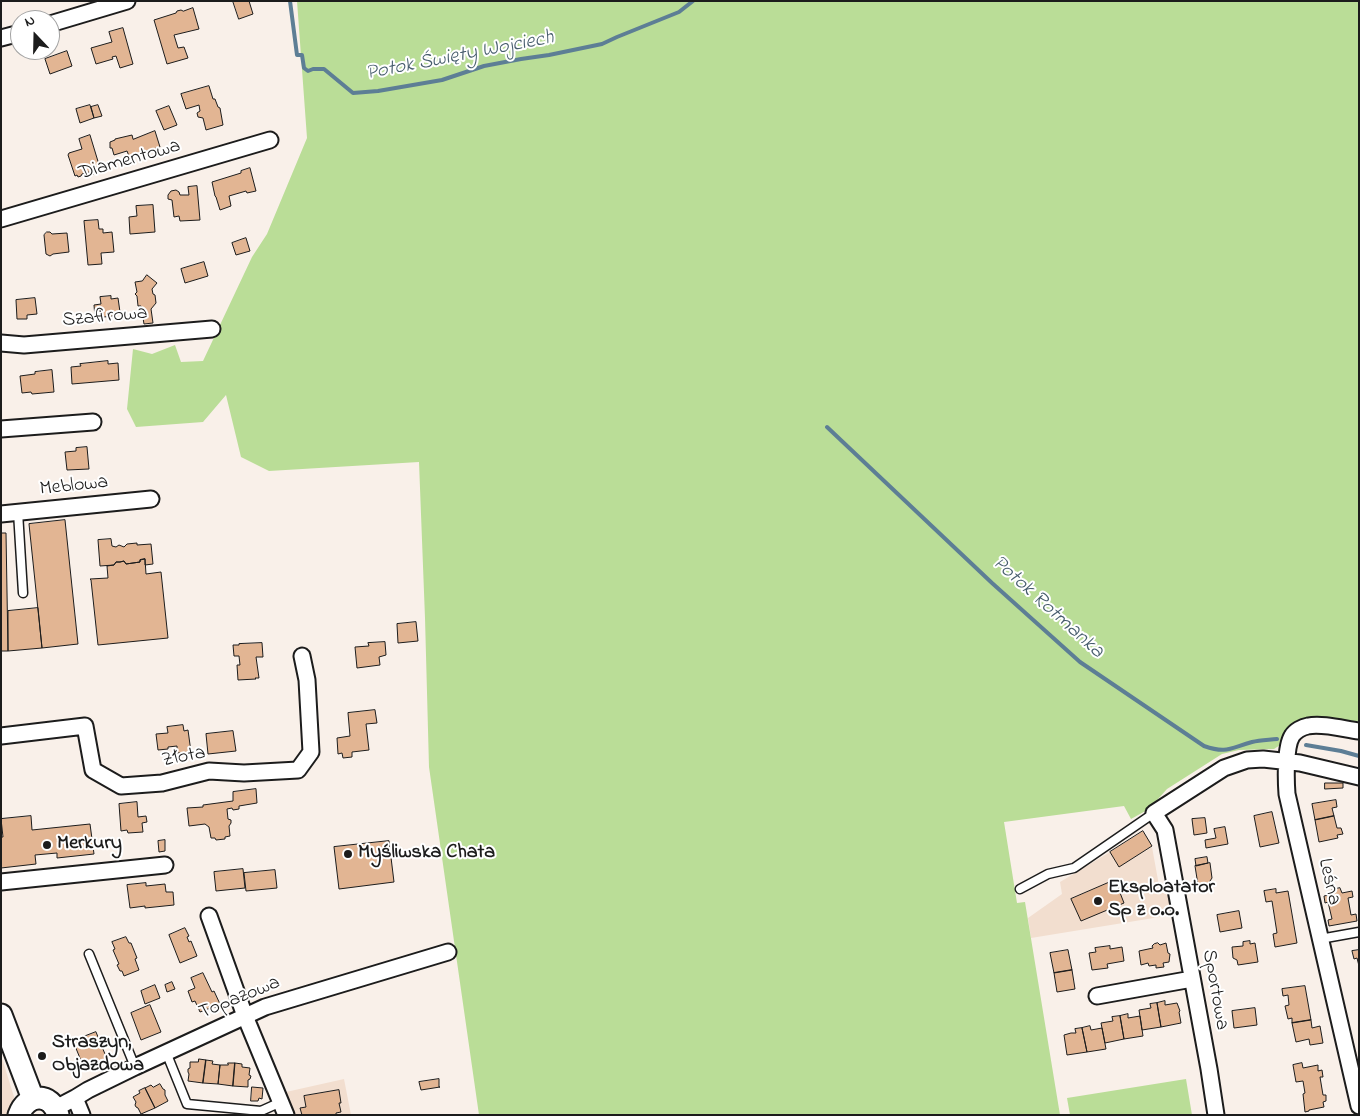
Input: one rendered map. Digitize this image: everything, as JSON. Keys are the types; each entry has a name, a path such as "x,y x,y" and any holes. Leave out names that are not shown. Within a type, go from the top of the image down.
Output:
{"main road":[{"path":"3,1027 26,1107 39,1098 46,1099 52,1103 57,1111"}],"street":[{"path":"60,21 127,1"},
{"name":"Diamentowa","path":"1,219 270,140"},
{"name":"Szafirowa","path":"1,343 24,345 212,329"},
{"path":"1,429 92,422"},
{"name":"Meblowa","path":"1,514 151,499"},
{"name":"Złota","path":"1,736 85,726 93,770 120,786 162,783 209,771 244,773 298,770 311,752 308,680 302,656"},
{"name":"Leśna","path":"1359,731 1314,725 1300,729 1290,739 1286,781 1287,794 1359,1106"},
{"path":"1154,813 1224,768 1247,760 1263,759 1300,762 1359,777"},
{"name":"Sportowa","path":"1154,813 1165,830 1216,1115"},
{"path":"1,882 165,865"},
{"path":"209,916 245,1016 283,1108"},
{"name":"Topazowa","path":"57,1111 88,1090 265,1007 448,952"},
{"path":"1097,996 1192,979"},
{"path":"75,1098 82,1115"}],"lane":[{"path":"18,512 23,593"},
{"path":"1020,889 1048,874 1074,868 1154,813"},
{"path":"1320,939 1359,932"},
{"path":"89,954 135,1067"},
{"path":"166,1052 187,1104 261,1110 283,1108"}],"shaded area":[{"path":"1152,847 1160,891 1168,895 1172,915 1031,938 1028,918 1062,894 1060,882 1110,852 1119,867"},
{"path":"1,1055 15,1100 8,1115 1,1115"},
{"path":"344,1079 351,1115 295,1115 286,1092"}],"green space":[{"path":"297,1 1359,1 1359,722 1323,717 1274,749 1239,750 1222,754 1167,789 1149,809 1131,819 1124,806 1004,822 1017,903 1025,902 1060,1115 479,1115 429,767 419,462 269,471 241,457 226,395 203,422 136,427 127,409 133,349 152,354 175,345 181,362 203,361 252,257 267,234 307,138"},
{"path":"1186,1079 1192,1115 1070,1115 1067,1098"}],"building":[{"path":"233,1 249,1 253,14 239,19"},
{"path":"193,8 199,29 174,35 178,48 184,47 188,58 167,64 154,20 177,11"},
{"path":"123,28 133,64 120,68 116,56 112,57 113,59 96,64 91,48 112,42 109,32"},
{"path":"67,51 72,66 50,74 45,60 60,60 60,54"},
{"path":"209,86 213,99 215,99 220,108 223,125 206,130 203,118 198,117 199,105 186,109 181,94"},
{"path":"90,105 94,118 80,123 76,109"},
{"path":"98,105 102,116 94,118 91,107"},
{"path":"169,106 177,125 164,130 156,111"},
{"path":"155,131 160,147 129,156 127,151 114,155 112,148 110,148 110,142 115,139 132,135 133,139"},
{"path":"90,135 100,168 93,171 94,174 90,175 89,172 78,177 77,175 75,176 68,155 82,149 79,139"},
{"path":"250,168 256,191 247,193 246,191 229,196 231,206 220,210 212,182 241,173 241,171"},
{"path":"197,186 200,220 180,221 179,216 174,217 172,200 168,199 168,195 171,191 176,190 180,195 189,195 188,187"},
{"path":"153,205 155,232 130,234 129,217 137,216 136,206"},
{"path":"98,220 99,229 103,229 103,233 112,232 114,252 101,253 102,264 88,265 84,221"},
{"path":"47,232 52,234 67,233 69,252 50,256 46,254 44,235"},
{"path":"246,238 250,251 236,255 232,243"},
{"path":"204,262 208,276 185,283 181,269"},
{"path":"147,275 157,283 152,289 156,303 151,309 153,323 144,324 141,306 138,306 135,294 137,292 135,282 142,281"},
{"path":"111,296 111,299 118,298 120,312 112,313 113,316 95,318 94,305 101,304 100,297"},
{"path":"35,298 37,314 27,315 27,319 17,319 16,300"},
{"path":"108,361 108,364 118,363 119,380 72,384 71,367 81,366 80,364"},
{"path":"52,370 54,392 22,393 20,376"},
{"path":"87,447 89,469 67,470 65,452"},
{"path":"65,520 78,644 42,648 29,524"},
{"path":"1,533 6,533 8,651 1,651"},
{"path":"111,539 112,546 116,547 137,543 137,545 151,544 153,564 145,565 145,559 140,560 140,562 126,564 124,561 116,562 114,565 100,566 98,540"},
{"path":"145,559 146,574 161,572 168,638 98,645 90,579 108,578 107,566 114,565 116,562 124,561 126,564 140,562 140,560"},
{"path":"38,608 42,648 8,651 8,611"},
{"path":"416,622 418,641 398,643 397,624"},
{"path":"385,642 386,655 379,657 380,665 357,668 355,647 369,646 368,643"},
{"path":"262,643 263,657 256,657 259,678 238,680 237,665 240,665 239,656 234,656 233,645"},
{"path":"375,710 377,723 366,724 369,750 352,752 352,757 343,758 342,753 338,754 337,738 350,736 348,713"},
{"path":"183,725 184,731 188,730 191,752 177,753 177,746 158,750 156,734 168,733 167,727"},
{"path":"233,731 236,751 208,754 206,734"},
{"path":"1325,783 1343,783 1343,788 1325,789"},
{"path":"256,789 257,803 239,806 239,809 227,809 228,819 231,820 231,823 229,826 230,836 225,837 225,839 216,840 211,838 209,827 205,824 189,826 187,808 233,801 233,792"},
{"path":"1336,800 1337,807 1332,808 1334,816 1315,820 1312,804"},
{"path":"137,802 138,817 146,816 147,822 142,823 143,832 128,833 127,830 121,831 119,804"},
{"path":"1272,812 1279,843 1260,847 1254,816"},
{"name":"Merkury","path":"31,816 32,830 90,824 94,854 57,858 57,853 35,855 36,864 1,868 1,837 3,837 1,819"},
{"path":"1334,816 1337,828 1341,828 1343,834 1337,835 1338,838 1319,842 1315,820"},
{"path":"1205,818 1207,833 1194,835 1192,819"},
{"path":"1225,827 1228,844 1206,848 1205,840 1216,838 1214,829"},
{"path":"1143,831 1152,846 1119,867 1110,852"},
{"path":"165,840 165,851 159,852 158,841"},
{"path":"389,841 394,882 339,889 334,847"},
{"path":"1207,857 1208,863 1196,866 1195,859"},
{"path":"1210,863 1212,878 1206,887 1198,885 1195,866"},
{"path":"243,869 245,888 216,891 214,872"},
{"path":"275,870 277,888 246,891 244,873"},
{"name":"Eksploatator Sp z o.o.","path":"1115,880 1124,903 1081,921 1071,899"},
{"path":"146,883 146,886 165,884 166,892 173,892 174,905 130,908 127,885"},
{"path":"1340,888 1342,893 1352,891 1353,897 1348,898 1351,915 1356,914 1357,921 1329,926 1328,920 1332,919 1328,902 1325,903 1324,896 1333,894 1332,890"},
{"path":"1276,889 1276,893 1288,891 1297,943 1275,947 1273,934 1277,933 1272,901 1266,902 1264,891"},
{"path":"1239,911 1242,928 1220,932 1217,915"},
{"path":"185,928 189,936 187,937 189,942 191,941 197,956 180,963 169,935"},
{"path":"126,937 129,943 131,943 137,958 135,959 139,970 124,976 117,965 119,964 112,942"},
{"path":"1250,941 1250,944 1255,943 1258,962 1238,965 1237,960 1233,958 1232,947 1243,946 1243,942"},
{"path":"1158,943 1160,945 1166,943 1168,953 1170,954 1169,962 1163,963 1164,967 1156,968 1156,965 1149,966 1148,963 1141,965 1139,951 1153,948 1154,944"},
{"path":"1110,946 1110,949 1122,947 1124,961 1107,964 1108,968 1092,970 1089,953 1096,952 1095,948"},
{"path":"1068,950 1072,970 1054,973 1050,953"},
{"path":"1359,950 1359,966 1357,958 1354,959 1352,951"},
{"path":"1072,970 1075,989 1057,992 1054,973"},
{"path":"203,973 220,1004 218,1007 200,1012 195,1001 192,1002 188,991 195,988 191,978"},
{"path":"172,982 175,989 167,992 165,985"},
{"path":"155,985 160,998 145,1004 141,991"},
{"path":"1305,986 1311,1020 1292,1023 1292,1018 1288,1019 1285,1006 1289,1005 1288,995 1283,996 1282,989"},
{"path":"1165,1001 1165,1005 1177,1003 1181,1023 1161,1027 1157,1003"},
{"path":"1157,1003 1161,1027 1142,1030 1139,1010 1151,1008 1150,1004"},
{"path":"150,1005 161,1032 141,1040 131,1013"},
{"path":"1255,1008 1257,1025 1234,1028 1232,1011"},
{"path":"1128,1014 1128,1018 1140,1016 1143,1036 1124,1039 1120,1016"},
{"path":"1120,1016 1124,1039 1105,1043 1101,1023 1113,1021 1112,1017"},
{"path":"1311,1020 1312,1028 1320,1026 1323,1043 1310,1045 1309,1039 1296,1042 1292,1023"},
{"path":"1090,1026 1091,1030 1102,1028 1106,1049 1087,1052 1082,1028"},
{"path":"1082,1028 1087,1052 1067,1055 1064,1035 1076,1033 1075,1029"},
{"path":"96,1032 107,1059 84,1068 73,1041"},
{"path":"199,1059 206,1060 203,1083 188,1081 190,1062 198,1062"},
{"path":"206,1060 213,1061 212,1064 220,1065 218,1084 203,1083"},
{"path":"228,1063 235,1063 233,1086 218,1084 220,1065 228,1065"},
{"path":"235,1063 242,1064 242,1067 250,1068 249,1075 251,1076 248,1080 248,1087 233,1086"},
{"path":"1302,1063 1303,1068 1318,1065 1318,1071 1322,1070 1323,1077 1320,1077 1323,1095 1326,1095 1326,1101 1323,1102 1324,1107 1305,1112 1303,1081 1296,1082 1293,1065"},
{"path":"439,1079 440,1087 421,1090 419,1082"},
{"path":"160,1084 165,1090 168,1101 155,1108 145,1088"},
{"path":"252,1087 263,1088 262,1099 259,1098 258,1101 251,1101"},
{"path":"145,1088 155,1108 141,1114 135,1105 136,1102 133,1097"},
{"path":"339,1090 341,1112 336,1113 336,1115 302,1115 300,1108 306,1107 304,1096"}],"waterway":[{"name":"Potok Święty Wojciech","path":"290,1 297,55 302,55 304,68 308,71 324,69 353,93 378,91 442,80 484,66 602,44 679,12 693,1"},
{"name":"Potok Rotmanka","path":"827,427 992,583 1080,662 1204,746 1223,750 1255,741 1277,739"},
{"name":"Potok Rotmanka","path":"1306,745 1359,756"}],"place":[{"name":"Merkury","path":"47,845"},
{"name":"Myśliwska Chata","path":"348,854"},
{"name":"Eksploatator Sp z o.o.","path":"1098,901"},
{"name":"Straszyn, Objazdowa","path":"42,1056"}]}
